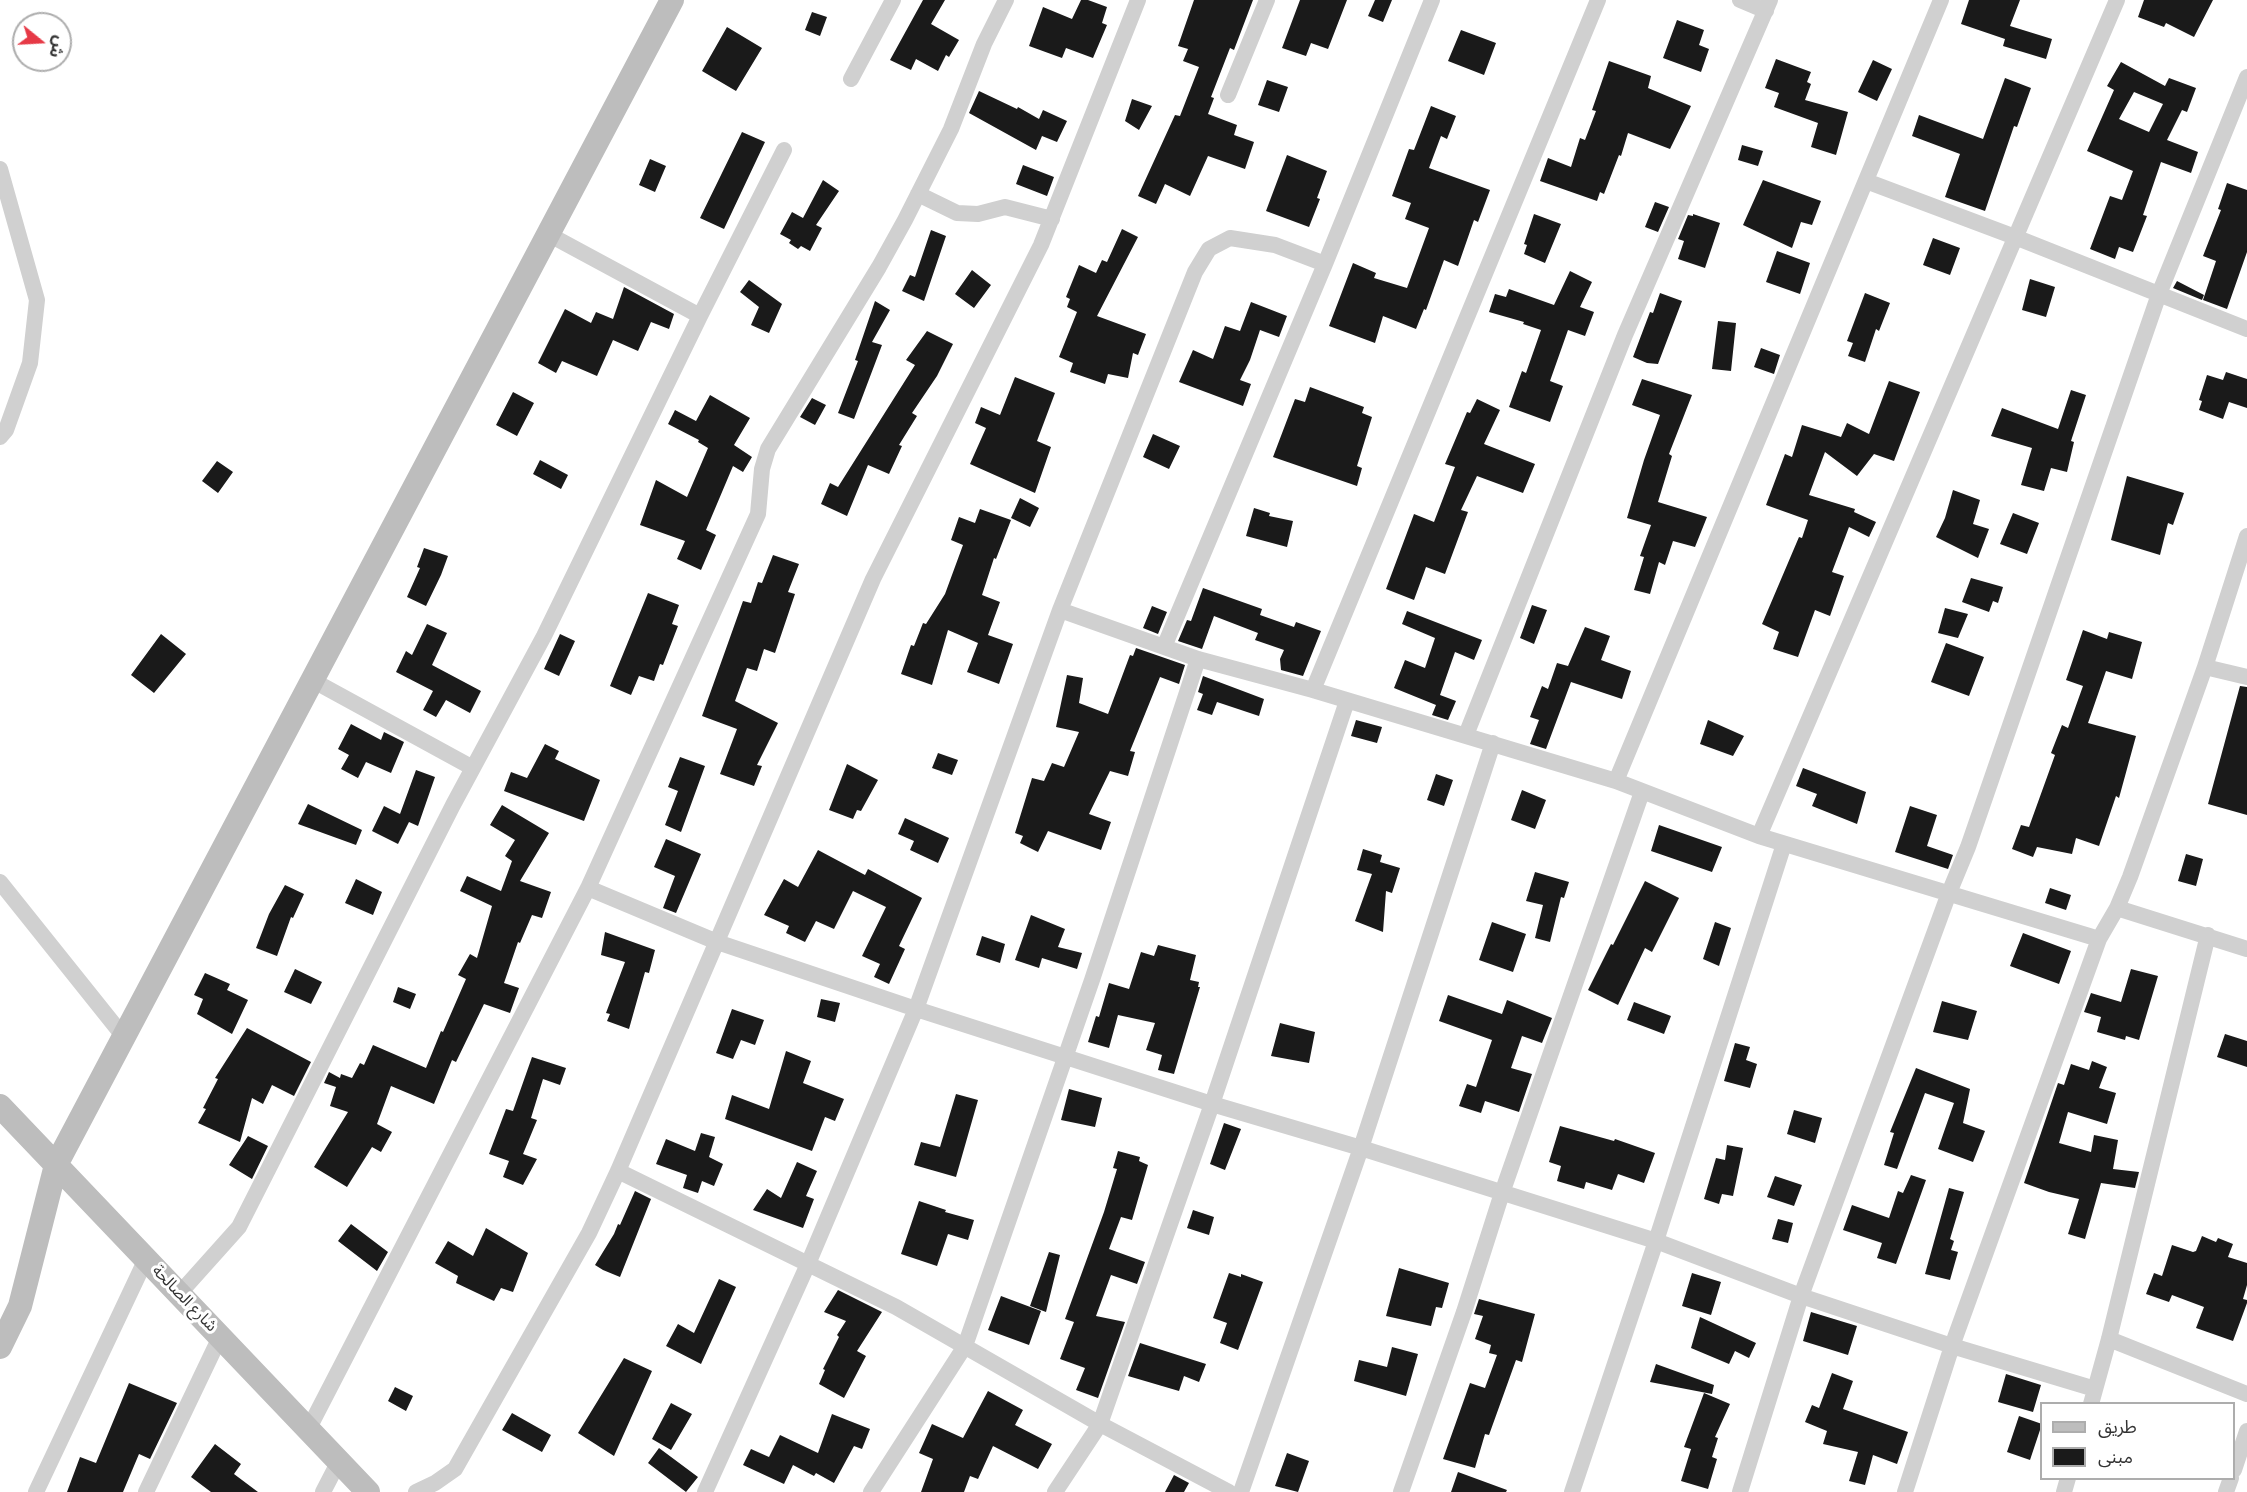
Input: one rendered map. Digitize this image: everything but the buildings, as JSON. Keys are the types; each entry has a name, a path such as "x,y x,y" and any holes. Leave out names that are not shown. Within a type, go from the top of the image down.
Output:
{"street":[{"path":"0,1347 20,1306 56,1165 672,0"},
{"path":"851,80 893,0"},
{"path":"308,1430 588,888 758,514 762,469 768,449 879,267 918,194 951,129 984,44 1006,0"},
{"path":"416,1492 435,1483 455,1469 589,1233 618,1171 873,579 1041,245 1138,0"},
{"path":"1228,94 1267,0"},
{"path":"1164,647 1325,264 1432,0"},
{"path":"1313,690 1598,0"},
{"path":"1466,735 1625,335 1768,6 1740,0"},
{"path":"1616,781 1941,0"},
{"path":"1759,836 2117,0"},
{"path":"1740,1492 1801,1296 1968,847 2159,294 2247,77"},
{"path":"179,1294 239,1227 473,768 544,636 700,316 784,150"},
{"path":"0,168 37,300 30,363 6,430 0,437"},
{"path":"1866,181 2247,329"},
{"path":"918,194 957,213 978,214 1005,207 1052,219"},
{"path":"548,234 700,316"},
{"path":"705,1492 808,1264 916,1009 1060,610 1191,283 1209,249 1230,238 1275,245 1325,264"},
{"path":"1905,1492 1952,1346 2099,939 2117,908 2205,667 2247,536"},
{"path":"1060,610 1198,659 1313,690 1616,781 1759,836 2099,939"},
{"path":"871,1492 965,1346 1066,1056 1198,659"},
{"path":"2205,667 2247,677"},
{"path":"312,680 473,768"},
{"path":"1055,1492 1100,1424 1212,1104 1347,701"},
{"path":"1241,1492 1361,1148 1493,744"},
{"path":"1401,1492 1464,1312 1502,1193 1642,792"},
{"path":"1572,1492 1784,844"},
{"path":"0,882 124,1037"},
{"path":"588,888 717,942 1212,1104 1361,1148 1656,1241 1801,1296 2093,1396 2208,935"},
{"path":"2117,908 2247,949"},
{"name":"شارع الصالحة","path":"0,1106 368,1492"},
{"path":"618,1171 896,1307 1100,1424 1229,1492"},
{"path":"36,1492 146,1258"},
{"path":"146,1492 220,1337"},
{"path":"2109,1339 2247,1394"},
{"path":"2235,1467 2247,1431"},
{"path":"323,1492 339,1461"}]}
